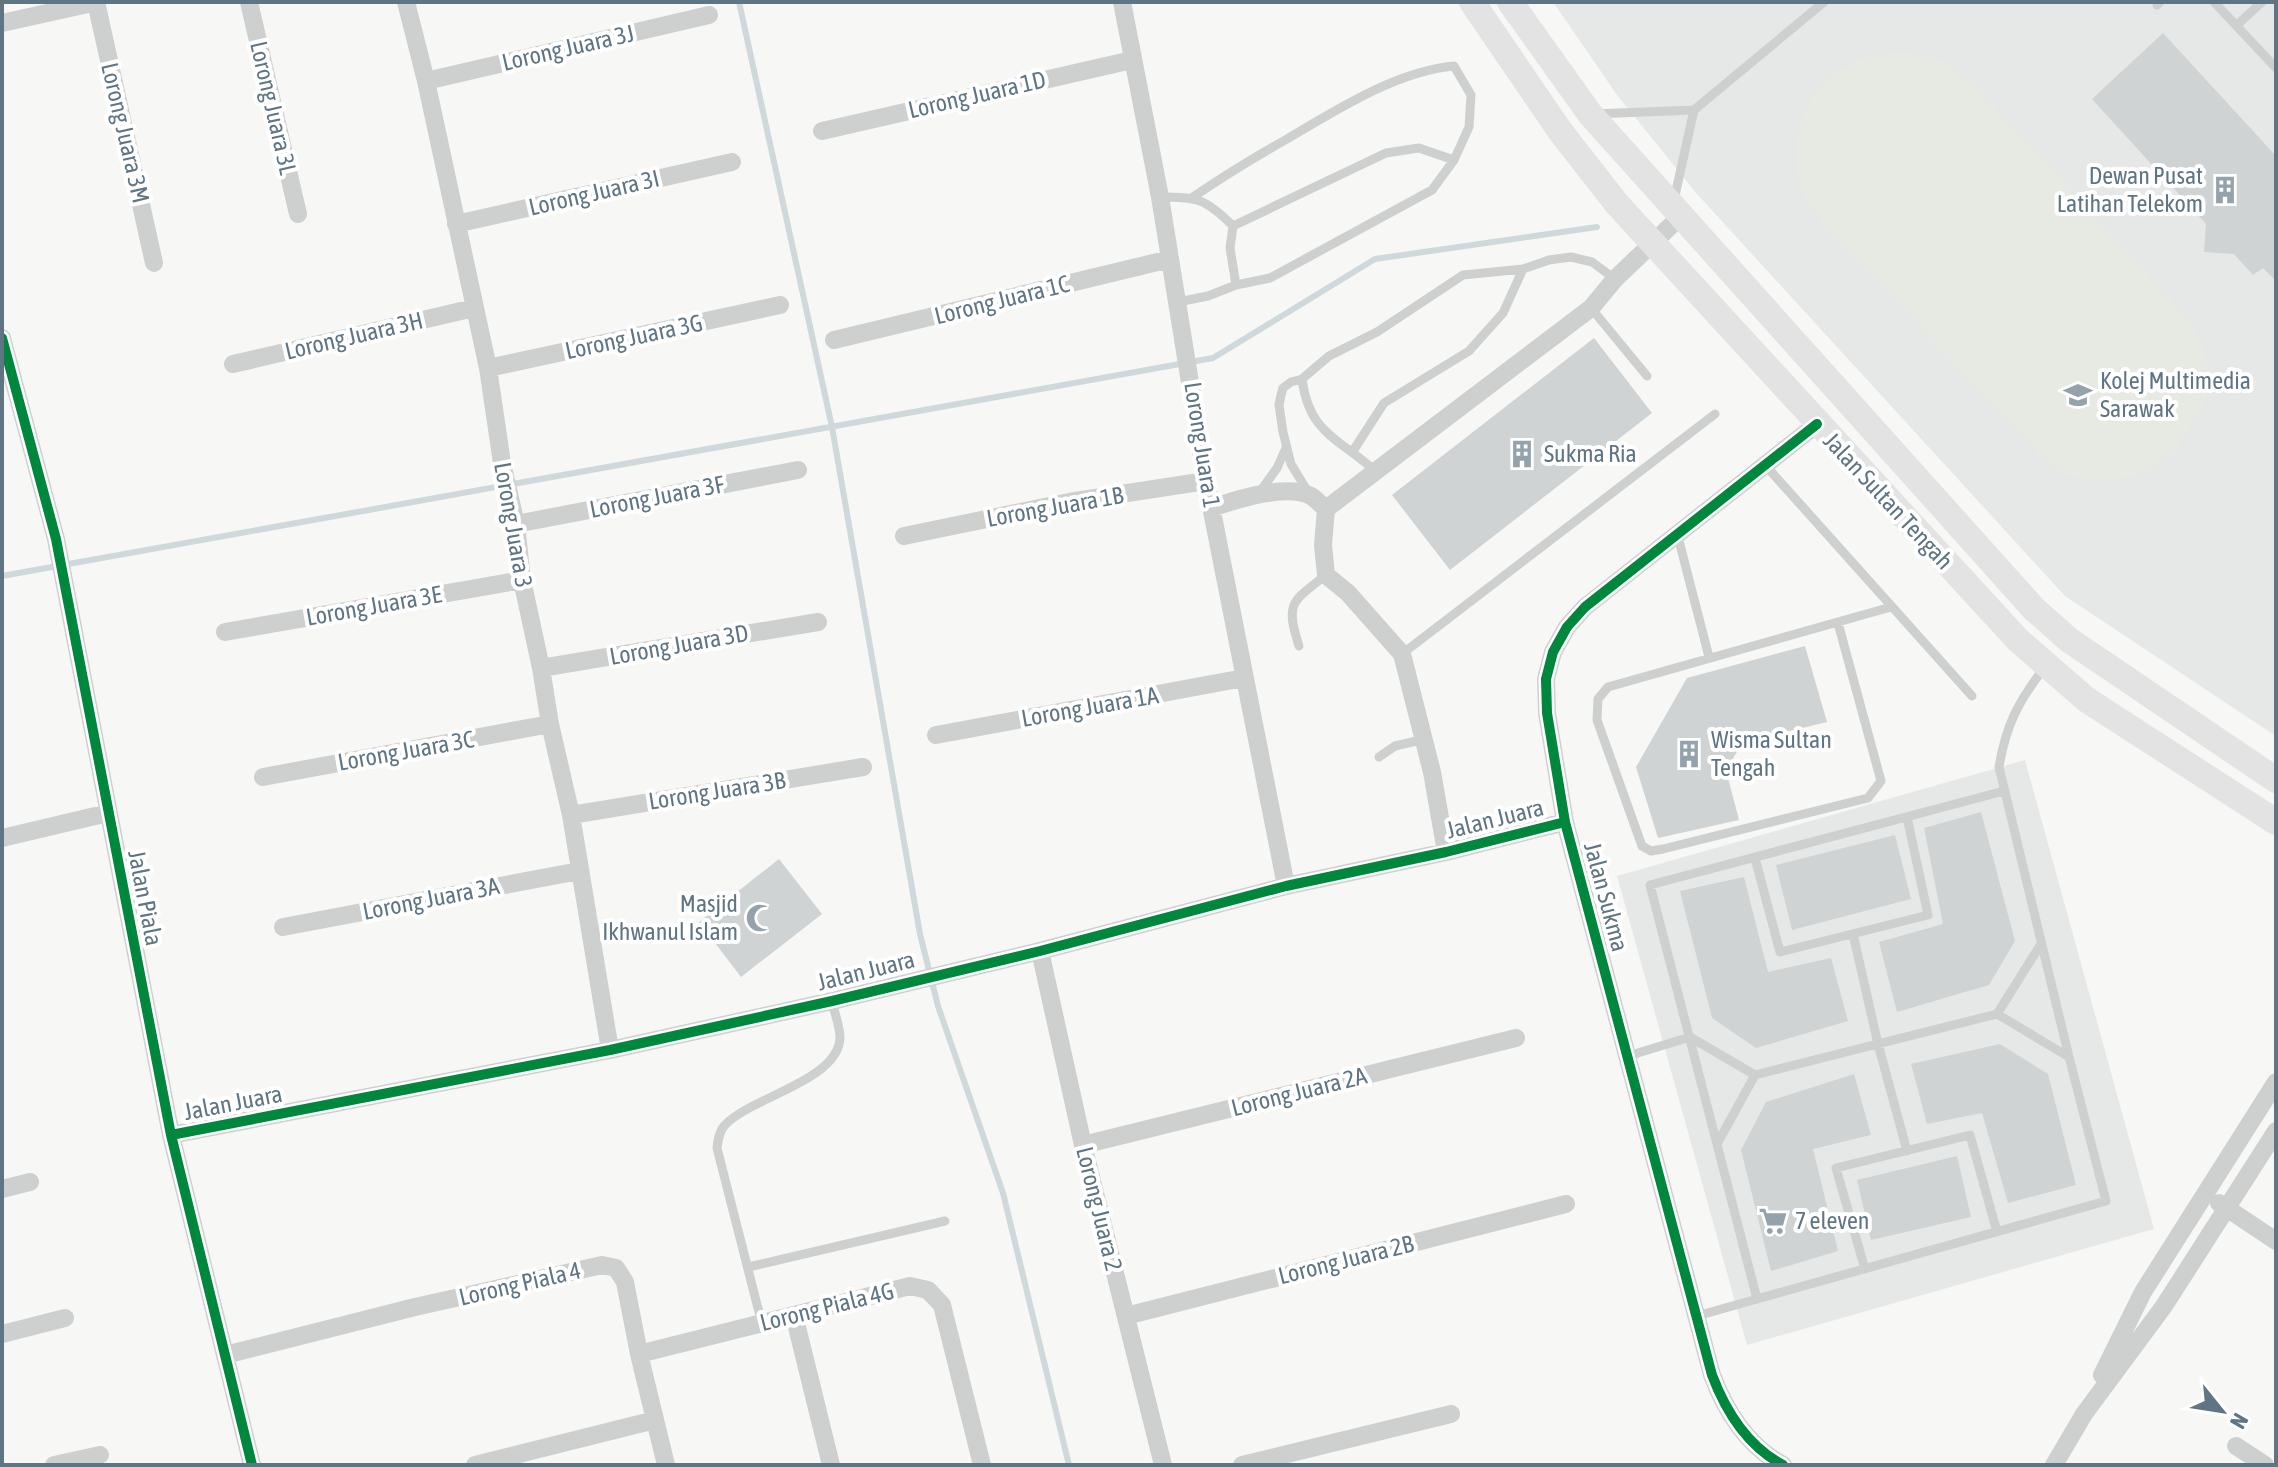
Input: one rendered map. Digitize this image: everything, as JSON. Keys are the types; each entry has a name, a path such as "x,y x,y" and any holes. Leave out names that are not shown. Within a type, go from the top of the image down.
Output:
{"main road":[{"name":"Jalan Sultan Tengah","path":"1472,2 1560,131 1617,204 1991,611 2046,666 2087,700 2276,822"},
{"name":"Jalan Sultan Tengah","path":"1510,2 1590,114 2034,609 2069,640 2276,780"}],"street":[{"path":"2,23 96,2"},
{"name":"Lorong Juara 3M","path":"96,2 154,263"},
{"name":"Lorong Juara 3L","path":"249,2 298,214"},
{"name":"Lorong Juara 3","path":"406,2 488,368 502,463 516,524 522,580 571,815 610,1050"},
{"name":"Lorong Juara 1","path":"1122,2 1160,197 1211,508 1286,886"},
{"name":"Lorong Juara 3J","path":"426,81 709,15"},
{"name":"Lorong Juara 1D","path":"822,131 1132,60"},
{"name":"Lorong Juara 3I","path":"456,224 732,162"},
{"path":"1446,852 1425,739 1402,654 1348,593 1326,575 1323,545 1326,509 1591,308 1615,279 1653,243 1677,210"},
{"name":"Lorong Juara 1C","path":"834,340 1170,259"},
{"name":"Lorong Juara 3G","path":"488,368 780,305"},
{"name":"Lorong Juara 3H","path":"233,364 474,308"},
{"name":"Jalan Piala","path":"2,338 56,539 171,1135 252,1465"},
{"name":"Jalan Sukma","path":"1783,1465 1751,1441 1721,1399 1565,822 1547,713 1546,679 1553,652 1567,627 1585,607 1817,424"},
{"name":"Lorong Juara 3F","path":"516,524 798,470"},
{"name":"Lorong Juara 1B","path":"904,536 1069,502 1206,481"},
{"path":"1211,508 1259,493 1310,495 1326,509"},
{"name":"Lorong Juara 3E","path":"225,632 522,580"},
{"name":"Lorong Juara 3D","path":"541,668 818,622"},
{"name":"Lorong Juara 1A","path":"936,735 1244,678"},
{"name":"Lorong Juara 3C","path":"263,777 550,724"},
{"name":"Lorong Juara 3B","path":"571,815 863,767"},
{"path":"2,838 108,813"},
{"name":"Jalan Juara","path":"171,1135 610,1050 832,1001 1040,951 1286,886 1446,852 1565,822"},
{"name":"Lorong Juara 3A","path":"283,927 579,871"},
{"name":"Lorong Juara 2","path":"1040,951 1083,1145 1163,1465"},
{"name":"Lorong Juara 2A","path":"1083,1145 1516,1038"},
{"path":"2054,1465 2084,1414 2130,1315 2276,1082"},
{"path":"2084,1414 2164,1306 2276,1131"},
{"path":"2,1189 30,1182"},
{"path":"2206,1195 2276,1241"},
{"name":"Lorong Juara 2B","path":"1126,1316 1566,1204"},
{"name":"Lorong Piala 4","path":"225,1355 415,1307 602,1265 616,1268 625,1282 666,1465"},
{"name":"Lorong Piala 4G","path":"639,1354 910,1286 928,1290 942,1305 982,1465"},
{"path":"794,1315 831,1465"},
{"path":"2,1334 65,1318"},
{"path":"1242,1465 1451,1414"},
{"path":"475,1465 655,1420"},
{"path":"2236,1446 2265,1465"},
{"path":"54,1465 100,1455"}],"lane":[{"path":"1590,114 1694,110 1824,2"},
{"path":"2214,2 2276,68"},
{"path":"2237,25 2262,2"},
{"path":"1178,302 1270,278 1432,190 1454,160 1469,127 1471,95 1454,66 1439,67 1416,75 1348,103 1193,197"},
{"path":"1677,210 1694,110"},
{"path":"1233,226 1386,153 1419,148 1454,160"},
{"path":"1160,197 1193,197 1215,208 1233,226"},
{"path":"1233,226 1230,248 1236,285"},
{"path":"1310,495 1291,464 1286,448 1279,405 1283,388 1291,382 1302,379 1329,356 1377,332 1463,275 1523,269 1549,260 1571,257 1592,262 1615,279"},
{"path":"1353,451 1384,403 1469,351 1503,313 1523,269"},
{"path":"1591,308 1647,376"},
{"path":"1302,379 1305,403 1316,423 1374,470"},
{"path":"1402,654 1715,414"},
{"path":"1259,493 1277,468 1286,448"},
{"path":"1766,466 1972,696"},
{"path":"1677,533 1709,657"},
{"path":"1299,646 1290,619 1296,599 1326,575"},
{"path":"1838,623 1881,781 1868,798 1651,851 1642,846 1597,720 1598,699 1608,687 1891,607"},
{"path":"1697,1316 2106,1201 1999,767 2003,741 2013,713 2046,666"},
{"path":"1379,757 1395,746 1425,739"},
{"path":"1757,1299 1650,885 2004,791"},
{"path":"1755,858 1780,952 1928,915 1907,817"},
{"path":"1853,934 1907,1151"},
{"path":"1628,1056 1690,1037 1755,1075 1997,1014 2041,944"},
{"path":"762,1324 717,1148 718,1136 723,1125 829,1065 840,1038 832,1001"},
{"path":"1997,1014 2069,1057"},
{"path":"1717,1144 1755,1075"},
{"path":"1865,1269 1836,1168 1970,1135 1997,1232"},
{"path":"749,1267 945,1221"}],"shaded area":[{"name":"Kolej Multimedia Sarawak","path":"1553,2 2276,2 2276,736 2065,596 1697,194 1617,95"},
{"path":"1901,52 1938,60 1970,81 2191,322 2204,352 2209,375 2205,402 2176,450 2151,468 2129,477 2097,480 2067,475 2041,457 1822,222 1807,202 1798,178 1796,153 1799,130 1807,109 1819,90 1854,63 1876,55"},
{"path":"2025,760 2154,1229 1747,1345 1617,876"}],"building":[{"name":"Dewan Pusat Latihan Telekom","path":"2163,33 2276,156 2276,281 2263,268 2253,275 2234,254 2204,252 2206,224 2092,99"},
{"name":"Sukma Ria","path":"1594,338 1652,413 1450,570 1392,495"},
{"name":"Wisma Sultan Tengah","path":"1805,646 1827,722 1743,742 1726,770 1739,820 1658,838 1636,767 1687,678"},
{"path":"1981,812 2015,941 1989,985 1897,1012 1879,942 1943,924 1924,828"},
{"path":"1895,835 1911,899 1792,930 1776,865"},
{"name":"Masjid Ikhwanul Islam","path":"779,859 822,914 741,977 699,922"},
{"path":"1744,877 1768,972 1831,958 1848,1021 1756,1048 1712,1018 1680,891"},
{"path":"2000,1044 2048,1074 2076,1185 2008,1203 1982,1113 1927,1124 1911,1064"},
{"path":"1854,1074 1871,1135 1813,1149 1838,1251 1771,1271 1741,1150 1766,1102"},
{"path":"1957,1156 1971,1217 1871,1240 1857,1180"}],"waterway":[{"path":"739,2 832,427 920,934 938,1006 1003,1193 1069,1465"},
{"path":"2,576 1213,358 1375,259 1597,227"}],"cycle path":[{"path":"2,338 56,539 171,1135 252,1465"},
{"path":"1783,1465 1759,1448 1739,1427 1712,1375 1565,822 1547,713 1546,679 1553,652 1567,627 1585,607 1817,424"},
{"path":"171,1135 610,1050 832,1001 1040,951 1286,886 1446,852 1565,822"}],"place":[{"name":"Dewan Pusat Latihan Telekom","path":"2225,190"},
{"name":"Kolej Multimedia Sarawak","path":"2078,395"},
{"name":"Sukma Ria","path":"1522,454"},
{"name":"Wisma Sultan Tengah","path":"1689,754"},
{"name":"Masjid Ikhwanul Islam","path":"760,918"},
{"name":"7 eleven","path":"1773,1221"}]}
